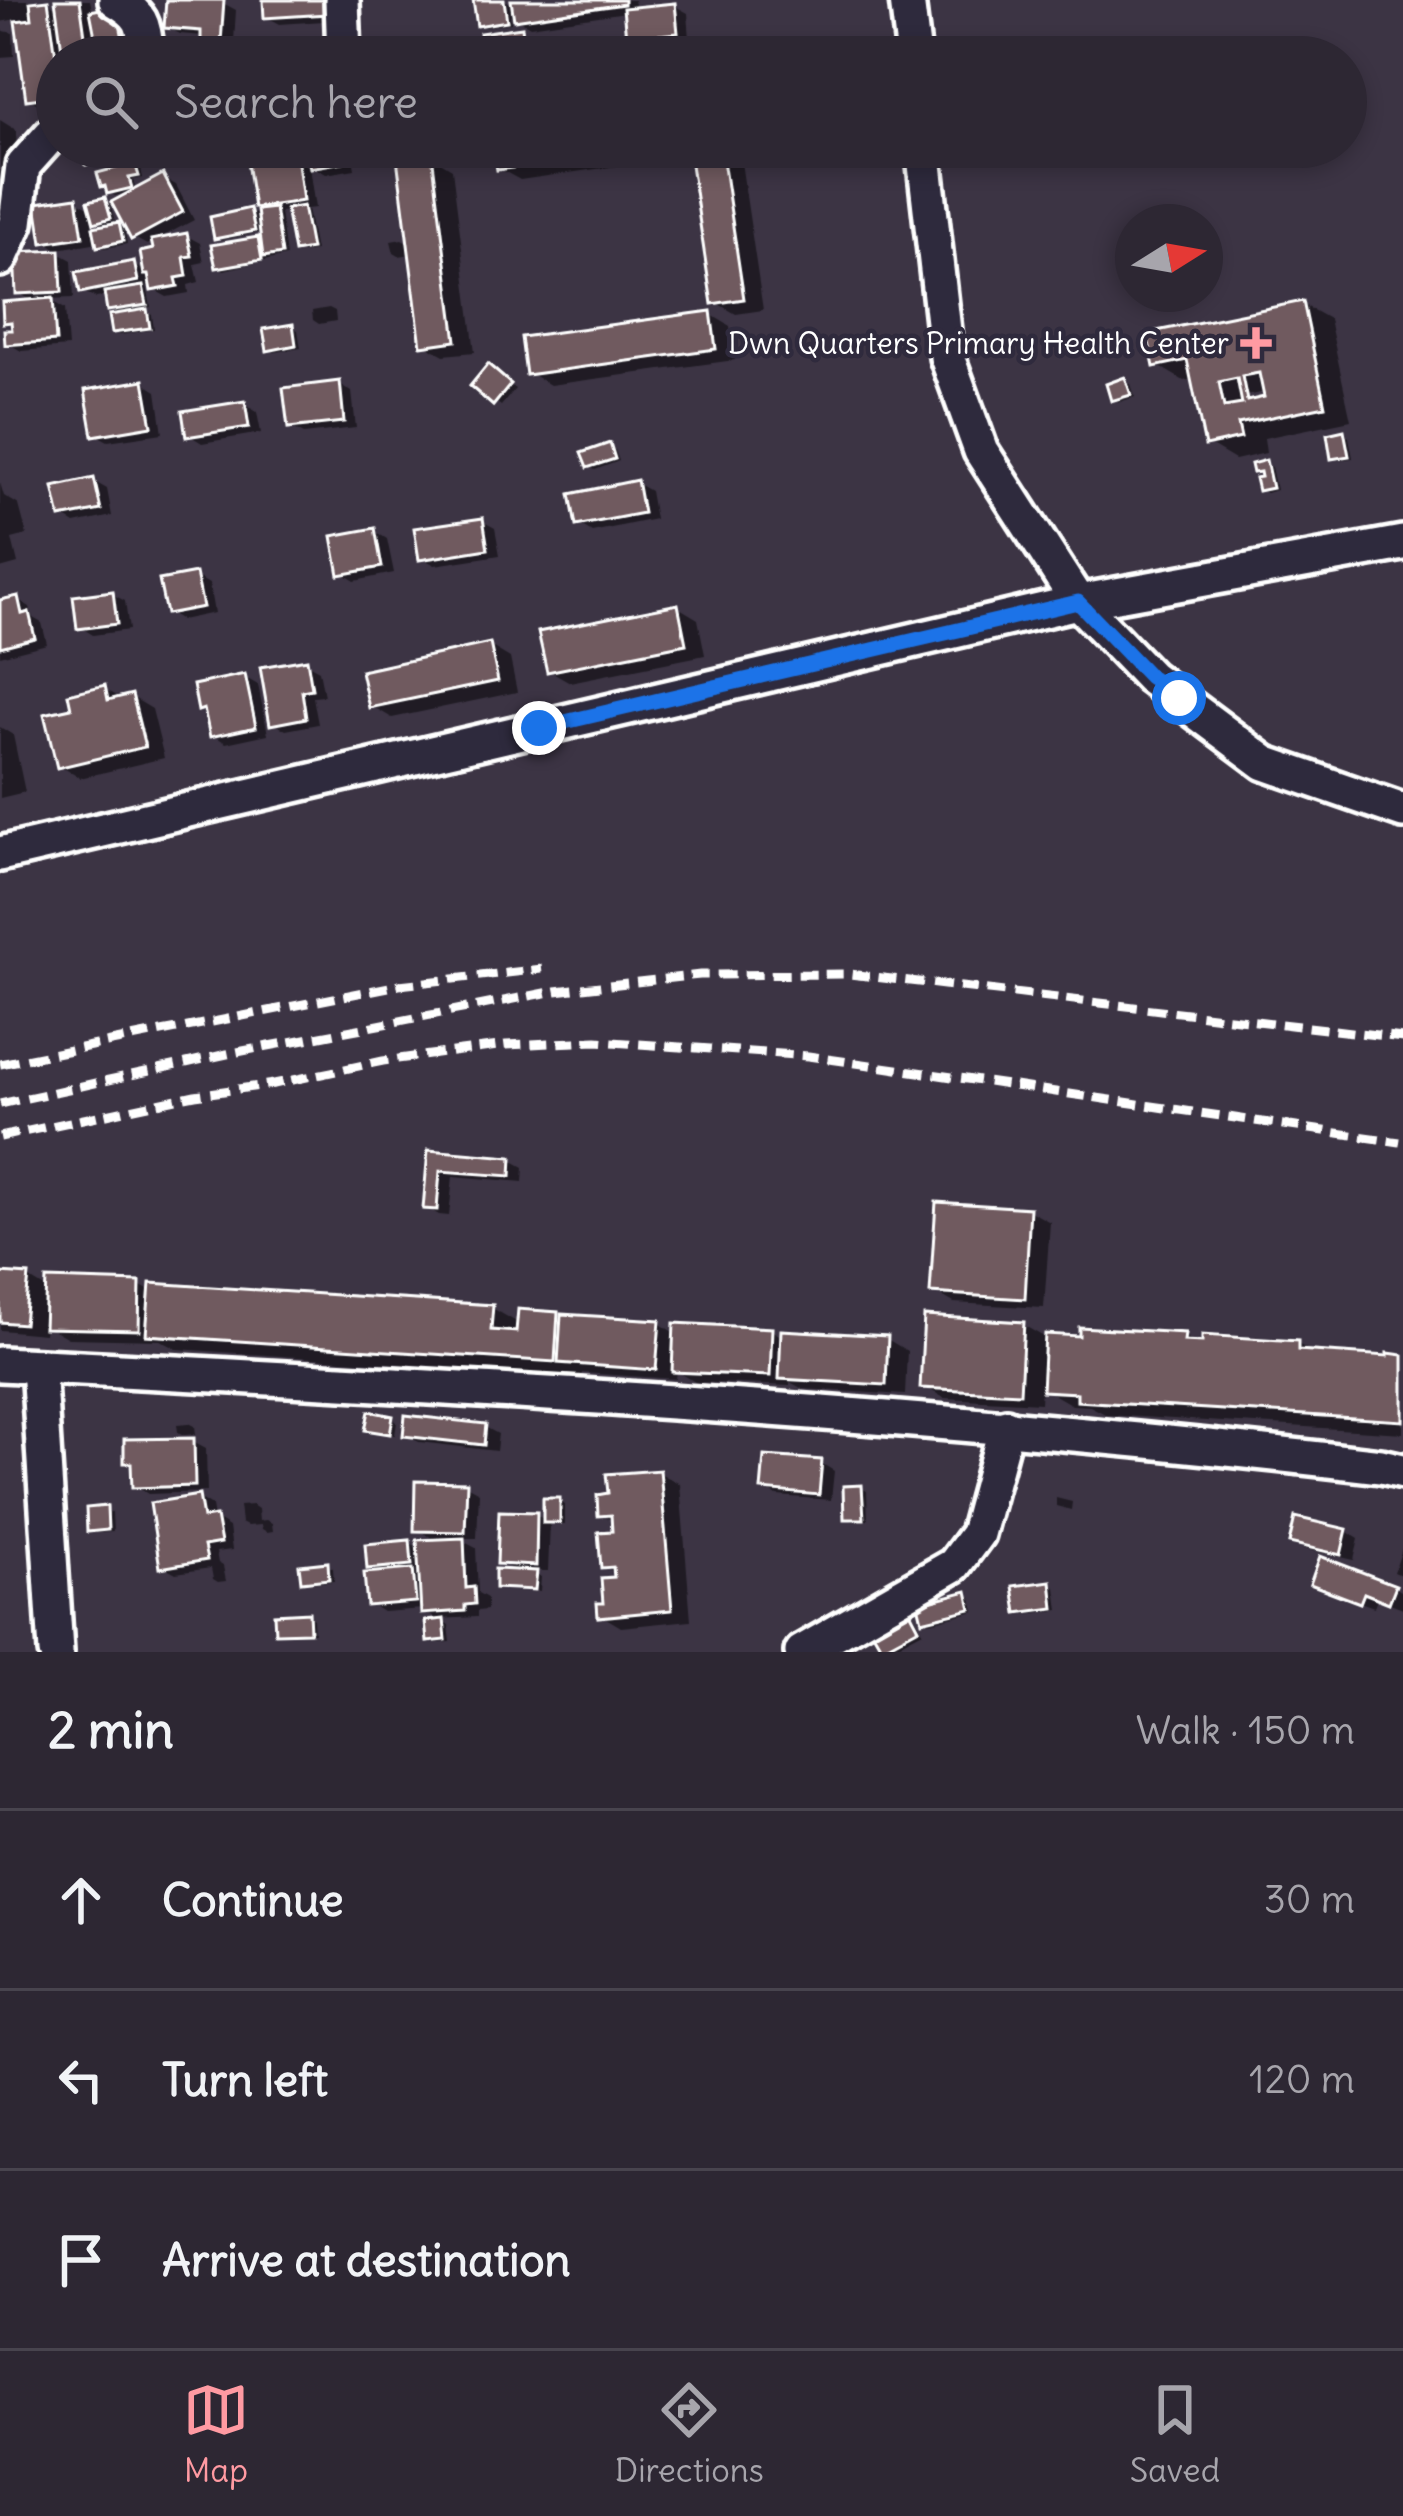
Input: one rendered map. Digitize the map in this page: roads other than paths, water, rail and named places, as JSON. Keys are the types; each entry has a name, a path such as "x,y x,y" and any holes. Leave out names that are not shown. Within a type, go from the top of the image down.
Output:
{"street":[{"path":"116,0 135,11 144,36"},
{"path":"342,0 343,36"},
{"path":"908,0 912,36"},
{"path":"0,259 16,223 23,166 36,151"},
{"path":"925,168 947,357 981,451 1078,602 1150,677 1265,763 1403,811"},
{"path":"0,854 1078,602 1403,543"},
{"path":"0,1364 493,1390 1006,1426 1286,1454 1403,1472"},
{"path":"38,1366 56,1652"},
{"path":"802,1652 955,1565 977,1534 1006,1426"}],"railway":[{"path":"0,1064 399,985 542,969"},
{"path":"0,1104 227,1054 556,991 700,975 849,974 1403,1038"},
{"path":"0,1137 383,1061 506,1045 597,1041 808,1056 1400,1142"}],"place":[{"name":"Dwn Quarters Primary Health Center","path":"1256,343"}]}
